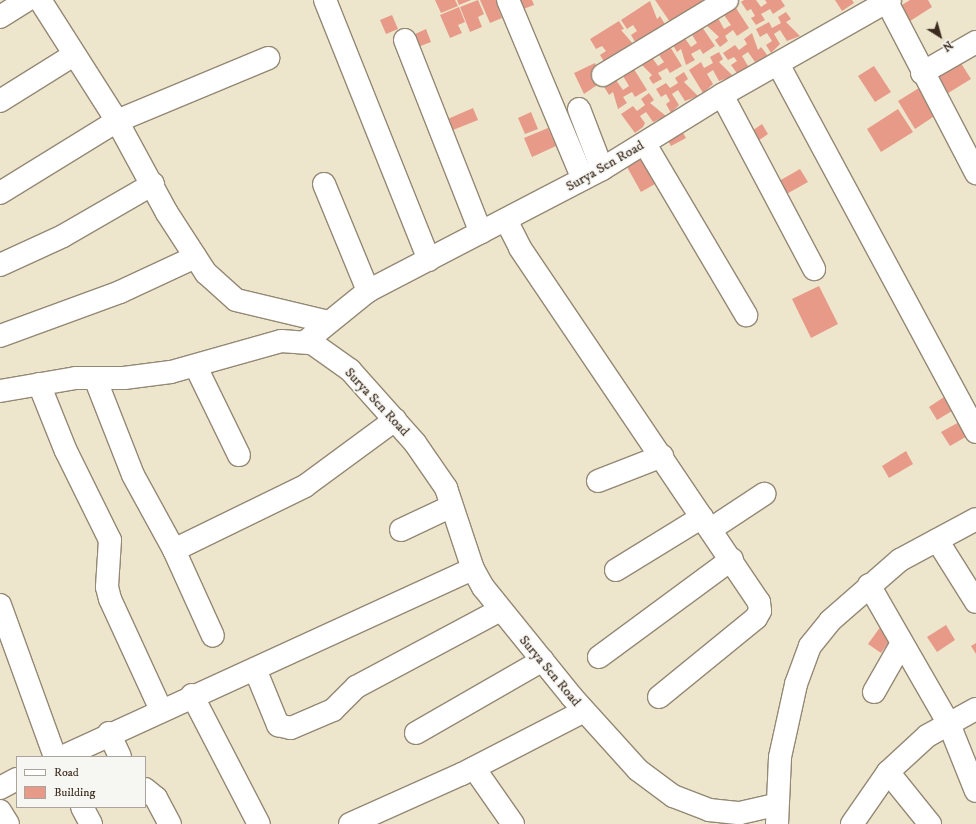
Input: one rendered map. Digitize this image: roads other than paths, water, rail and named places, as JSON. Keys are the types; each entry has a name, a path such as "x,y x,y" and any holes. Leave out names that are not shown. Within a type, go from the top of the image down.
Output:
{"street":[{"path":"0,17 27,0"},
{"path":"40,0 72,56 117,121 206,274 236,300 328,322"},
{"path":"325,0 429,260"},
{"path":"508,0 583,179"},
{"path":"603,75 728,0"},
{"path":"889,1 922,73 976,173"},
{"name":"Surya Sen Road","path":"776,815 708,810 672,796 638,770 584,710 500,610 473,569 446,488 395,420 350,370 305,342 368,291 602,169 645,144 722,95 889,1"},
{"path":"405,40 481,233"},
{"path":"922,73 976,42"},
{"path":"0,101 72,56"},
{"path":"0,193 117,121 268,58"},
{"path":"778,64 976,432"},
{"path":"722,95 814,269"},
{"path":"579,108 602,169"},
{"path":"645,144 746,315"},
{"path":"0,265 63,236 153,184"},
{"path":"324,184 368,291"},
{"path":"506,220 520,248 706,523 732,559 759,602 760,611 740,632 659,697"},
{"path":"0,336 120,292 195,257"},
{"path":"0,391 39,384 94,378 124,378 196,367 281,341 305,342"},
{"path":"196,367 239,455"},
{"path":"94,378 133,475 174,550 213,636"},
{"path":"39,384 66,451 110,540 107,587 110,598 162,710"},
{"path":"174,550 305,486 395,420"},
{"path":"598,481 662,456"},
{"path":"616,570 764,494"},
{"path":"401,530 452,506"},
{"path":"776,815 780,757 792,698 810,646 830,621 869,585 900,560 976,520"},
{"path":"936,540 976,602"},
{"path":"599,657 732,559"},
{"path":"64,756 109,733 255,669 473,569"},
{"path":"869,585 950,724 976,791"},
{"path":"0,605 55,756"},
{"path":"255,669 278,725 291,728 333,710 356,687 500,610"},
{"path":"874,692 902,642"},
{"path":"416,733 543,660"},
{"path":"192,696 259,824"},
{"path":"852,824 888,772 927,736 976,709"},
{"path":"351,824 474,768 584,710"},
{"path":"109,733 120,756"},
{"path":"474,768 513,824"},
{"path":"888,772 930,824"},
{"path":"0,788 16,780"},
{"path":"146,791 156,798 170,824"},
{"path":"83,808 91,824"},
{"path":"0,811 8,824"}]}
